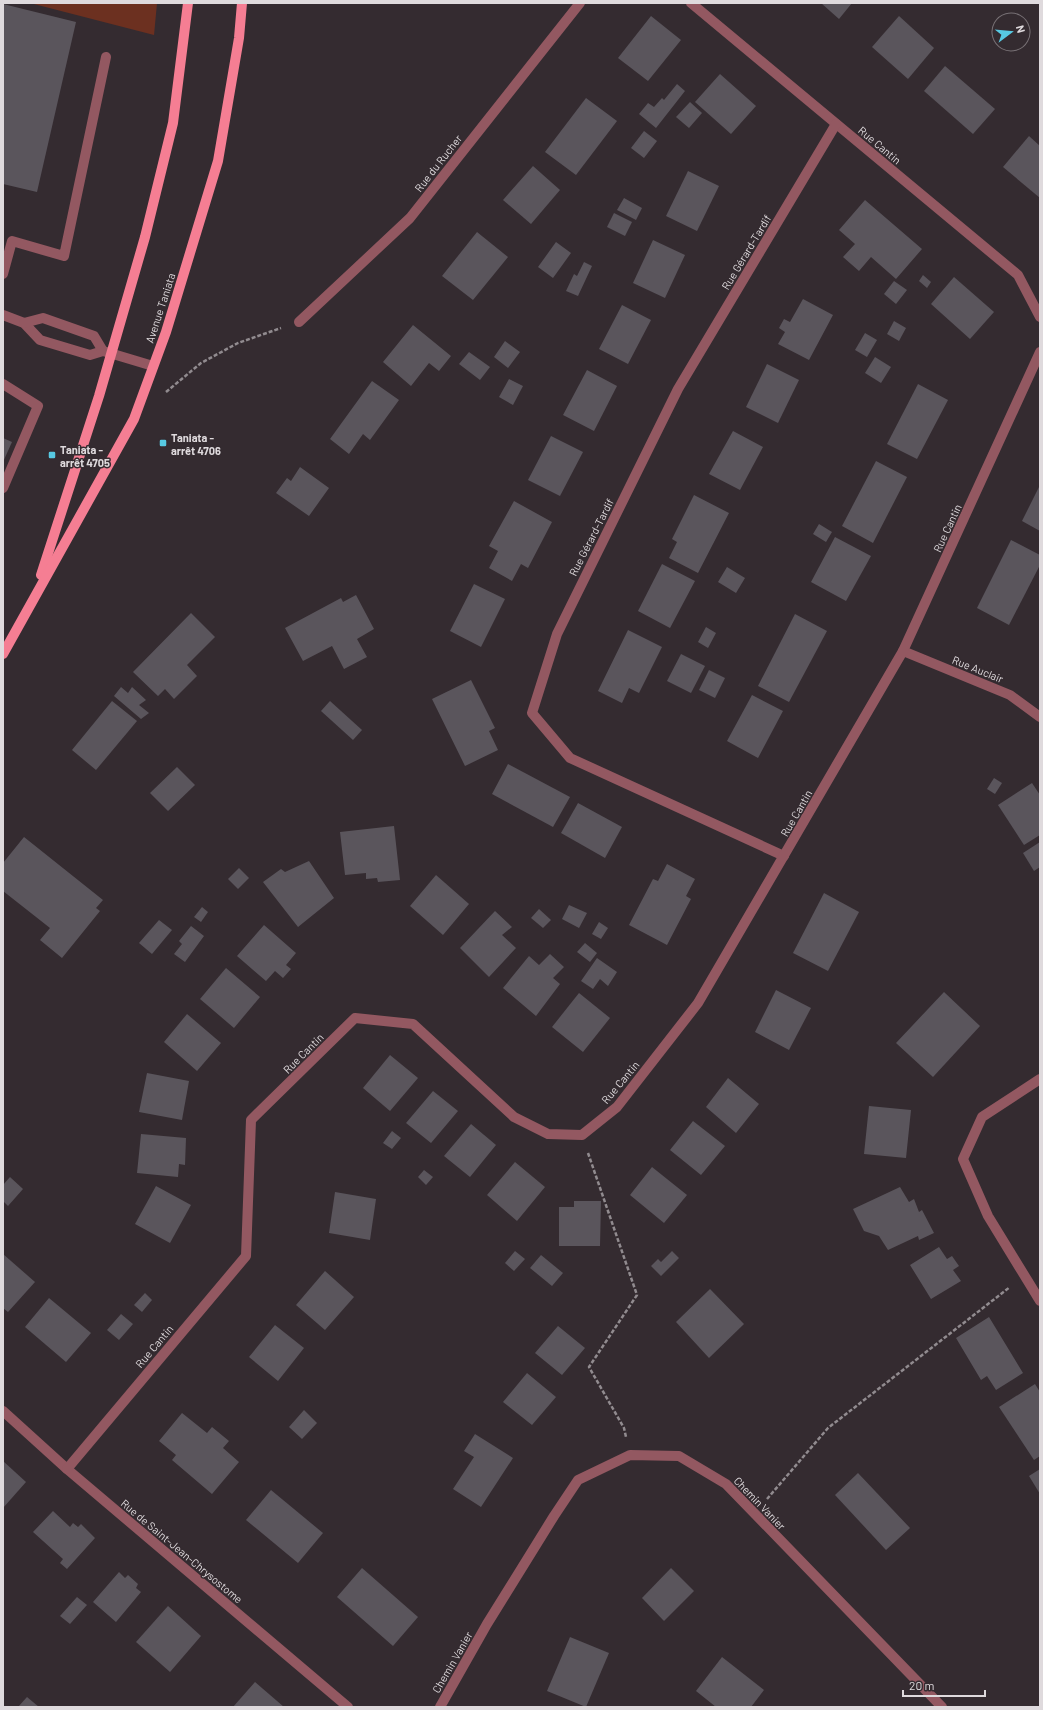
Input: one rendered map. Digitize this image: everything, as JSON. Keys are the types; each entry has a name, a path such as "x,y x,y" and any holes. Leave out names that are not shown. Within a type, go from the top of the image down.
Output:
{"main road":[{"name":"Avenue Taniata","path":"34,597 107,352 145,237 173,123 188,3"},
{"name":"Avenue Taniata","path":"3,654 134,419 166,332 218,161 239,38 242,3"}],"street":[{"name":"Rue du Rucher","path":"298,322 410,218 580,3"},
{"name":"Rue Cantin","path":"690,3 1018,275 1040,317"},
{"path":"3,274 12,241 64,256 106,57"},
{"name":"Rue Gérard-Tardif","path":"784,856 570,758 532,713 556,634 678,389 836,124"},
{"path":"3,315 24,323 40,340 90,355 107,352 153,366"},
{"path":"24,323 43,318 94,336 107,352"},
{"name":"Rue Cantin","path":"67,1469 246,1256 251,1120 355,1018 413,1024 514,1117 548,1134 582,1135 617,1107 698,1003 903,652 1040,352"},
{"path":"3,384 38,406 3,488"},
{"name":"Rue Auclair","path":"903,652 1010,695 1040,717"},
{"path":"1040,1079 982,1117 963,1159 988,1216 1040,1301"},
{"name":"Rue de Saint-Jean-Chrysostome","path":"3,1411 67,1469 348,1707"},
{"name":"Chemin Vanier","path":"440,1707 487,1624 578,1480 630,1455 679,1456 726,1484 942,1707"}],"path":[{"path":"160,397 200,363 238,343 298,322"},
{"path":"582,1135 637,1295 589,1367 624,1428 630,1455"},
{"path":"754,1514 828,1428 1024,1276"}],"shaded area":[{"path":"30,3 157,3 154,35"}],"building":[{"path":"821,3 852,3 839,19"},
{"path":"3,4 76,22 37,192 3,184"},
{"path":"651,16 681,40 648,81 618,58"},
{"path":"899,16 934,48 908,79 872,47"},
{"path":"945,66 995,109 973,134 924,91"},
{"path":"720,74 756,106 731,134 695,102"},
{"path":"677,84 685,91 656,128 639,114 648,103 654,107 662,98 664,100"},
{"path":"586,98 617,121 576,175 545,152"},
{"path":"690,102 702,113 689,128 676,117"},
{"path":"644,131 657,141 644,158 631,148"},
{"path":"1029,136 1040,146 1040,198 1003,167"},
{"path":"533,166 560,190 531,224 503,200"},
{"path":"688,171 719,186 697,231 666,216"},
{"path":"624,198 642,208 636,220 617,210"},
{"path":"865,200 922,249 896,279 871,257 859,271 843,257 855,244 839,230"},
{"path":"614,213 632,222 625,236 607,227"},
{"path":"477,232 508,257 473,300 442,276"},
{"path":"653,240 685,255 665,298 633,283"},
{"path":"556,242 571,253 553,278 538,267"},
{"path":"584,262 592,266 578,296 566,291 574,274 577,276"},
{"path":"923,275 931,282 927,288 919,281"},
{"path":"954,277 994,312 970,339 931,304"},
{"path":"894,281 907,290 896,304 884,294"},
{"path":"803,299 833,315 809,360 778,344 785,332 779,328 784,319 790,322"},
{"path":"622,305 651,320 628,364 599,349"},
{"path":"894,321 906,328 899,341 887,334"},
{"path":"413,325 451,356 439,371 429,363 411,386 383,362"},
{"path":"865,333 877,340 867,357 855,350"},
{"path":"505,341 520,352 508,368 494,357"},
{"path":"469,352 490,367 480,380 459,364"},
{"path":"875,357 891,367 881,383 865,373"},
{"path":"767,364 799,380 778,423 746,407"},
{"path":"587,370 617,386 594,431 563,415"},
{"path":"509,379 523,386 513,405 499,397"},
{"path":"372,381 399,400 370,440 363,434 349,454 330,439"},
{"path":"918,384 948,400 917,459 887,444"},
{"path":"733,431 763,447 740,490 709,474"},
{"path":"551,436 583,452 560,496 528,480"},
{"path":"3,438 12,442 3,462"},
{"path":"876,461 907,477 873,543 842,526"},
{"path":"300,467 329,488 309,516 276,493 287,478 291,481"},
{"path":"1040,485 1040,531 1022,521"},
{"path":"694,495 729,513 698,573 669,558 677,542 672,539"},
{"path":"514,501 552,522 528,568 521,564 512,581 489,568 498,551 489,546"},
{"path":"819,524 832,532 826,542 813,534"},
{"path":"835,537 871,556 846,601 811,582"},
{"path":"1011,540 1040,555 1040,565 1009,625 977,608"},
{"path":"662,564 695,581 670,628 638,611"},
{"path":"727,567 745,578 736,593 718,582"},
{"path":"474,584 505,599 481,647 450,631"},
{"path":"356,595 374,629 357,639 367,657 344,669 332,646 303,661 285,628 341,598 343,602"},
{"path":"191,613 215,637 187,665 197,676 174,699 165,689 158,696 133,672"},
{"path":"795,614 827,631 789,702 758,686"},
{"path":"706,627 716,633 708,648 698,642"},
{"path":"628,630 662,647 639,693 629,688 622,703 598,691"},
{"path":"681,654 705,666 691,693 667,681"},
{"path":"709,670 725,678 715,698 699,690"},
{"path":"471,680 495,728 489,731 498,750 465,766 432,699"},
{"path":"121,687 128,693 132,687 146,700 139,705 149,713 141,719 114,696"},
{"path":"752,695 783,711 758,758 727,741"},
{"path":"112,701 137,721 96,770 72,750"},
{"path":"330,701 362,730 353,740 321,711"},
{"path":"508,764 570,797 553,827 492,794"},
{"path":"177,767 195,785 168,811 150,793"},
{"path":"994,778 1002,783 995,794 987,789"},
{"path":"1032,783 1040,795 1040,835 1024,845 998,805"},
{"path":"578,803 622,827 605,858 561,833"},
{"path":"394,826 400,880 378,882 377,878 366,879 366,873 345,875 340,832"},
{"path":"24,837 103,900 96,908 100,911 62,958 40,940 50,928 3,891 3,863"},
{"path":"1040,842 1040,867 1034,871 1023,853"},
{"path":"309,861 334,898 298,927 263,882 281,869 285,872"},
{"path":"667,864 695,879 686,896 691,899 667,945 629,925 653,879 658,881"},
{"path":"239,868 249,878 238,889 228,879"},
{"path":"436,875 469,904 443,935 410,906"},
{"path":"824,893 859,912 828,971 793,953"},
{"path":"569,905 587,913 579,928 562,919"},
{"path":"202,907 208,912 201,922 194,917"},
{"path":"539,909 551,920 543,928 531,918"},
{"path":"495,911 512,927 502,935 516,948 489,977 460,948"},
{"path":"159,920 172,930 152,954 139,943"},
{"path":"599,922 608,928 601,939 592,934"},
{"path":"264,925 296,953 286,965 291,969 283,978 275,971 266,981 237,956"},
{"path":"191,926 204,936 185,962 174,954 182,944 179,941"},
{"path":"585,943 597,953 590,962 577,952"},
{"path":"550,954 564,967 553,978 560,984 536,1016 503,988 529,956 539,965"},
{"path":"597,958 617,972 608,986 600,979 593,989 581,981"},
{"path":"226,968 260,997 234,1028 200,999"},
{"path":"776,990 811,1008 789,1050 755,1032"},
{"path":"944,992 980,1026 933,1077 896,1043"},
{"path":"579,993 610,1018 583,1052 552,1027"},
{"path":"187,1014 221,1043 197,1071 164,1042"},
{"path":"390,1055 418,1078 390,1111 363,1088"},
{"path":"147,1073 189,1081 182,1120 139,1112"},
{"path":"728,1078 759,1104 736,1133 706,1107"},
{"path":"433,1091 458,1111 431,1143 406,1123"},
{"path":"869,1106 911,1110 906,1158 864,1154"},
{"path":"693,1121 725,1146 701,1175 670,1150"},
{"path":"471,1124 496,1145 470,1177 444,1156"},
{"path":"392,1131 401,1138 392,1149 383,1143"},
{"path":"141,1134 186,1138 185,1165 179,1164 178,1177 137,1173"},
{"path":"515,1162 545,1187 517,1221 487,1195"},
{"path":"652,1167 687,1195 664,1223 630,1195"},
{"path":"424,1170 433,1177 426,1185 418,1177"},
{"path":"10,1177 23,1189 8,1206 3,1201 3,1185"},
{"path":"156,1186 191,1205 170,1243 135,1224"},
{"path":"900,1187 909,1202 914,1199 919,1212 922,1210 934,1233 919,1240 918,1236 888,1250 879,1236 864,1231 853,1209"},
{"path":"335,1192 376,1199 370,1240 329,1233"},
{"path":"574,1201 601,1201 600,1246 559,1246 559,1207 574,1207"},
{"path":"939,1247 947,1259 952,1256 959,1266 953,1270 961,1281 931,1299 910,1265"},
{"path":"515,1251 525,1259 514,1271 505,1263"},
{"path":"672,1251 679,1258 661,1276 651,1266 658,1259 661,1262"},
{"path":"3,1254 35,1282 8,1312 3,1308"},
{"path":"541,1255 563,1273 552,1286 530,1268"},
{"path":"325,1271 354,1297 325,1330 296,1305"},
{"path":"710,1289 744,1324 709,1358 676,1322"},
{"path":"145,1293 152,1300 142,1312 134,1305"},
{"path":"49,1298 91,1333 66,1362 25,1327"},
{"path":"121,1314 133,1324 119,1340 107,1330"},
{"path":"989,1317 1023,1373 996,1390 987,1376 981,1380 956,1338"},
{"path":"275,1325 304,1348 278,1381 249,1357"},
{"path":"558,1326 585,1348 562,1375 535,1353"},
{"path":"527,1373 556,1397 532,1425 503,1402"},
{"path":"1035,1384 1040,1392 1040,1456 1034,1460 999,1407"},
{"path":"304,1410 317,1423 302,1439 289,1427"},
{"path":"182,1413 207,1433 212,1427 229,1441 223,1448 239,1462 212,1494 172,1460 176,1455 159,1441"},
{"path":"475,1434 513,1458 481,1507 453,1489 474,1457 464,1451"},
{"path":"3,1461 26,1482 3,1508"},
{"path":"1040,1469 1040,1494 1029,1476"},
{"path":"858,1473 910,1528 886,1550 835,1495"},
{"path":"271,1490 323,1533 298,1563 246,1520"},
{"path":"53,1511 70,1527 73,1523 78,1527 81,1524 95,1538 67,1569 60,1563 63,1559 33,1532"},
{"path":"362,1568 418,1617 393,1646 337,1597"},
{"path":"671,1568 694,1591 664,1621 642,1598"},
{"path":"119,1572 125,1578 128,1575 138,1584 136,1588 141,1592 116,1622 93,1602"},
{"path":"77,1597 87,1605 70,1624 60,1616"},
{"path":"168,1606 201,1636 170,1672 136,1642"},
{"path":"570,1637 609,1653 586,1707 547,1691"},
{"path":"722,1657 764,1690 751,1707 716,1707 696,1691"},
{"path":"255,1682 284,1707 233,1707"},
{"path":"27,1697 39,1707 18,1707"}],"place":[{"name":"Taniata - arrêt 4706","path":"163,443"},
{"name":"Taniata - arrêt 4705","path":"52,455"}]}
